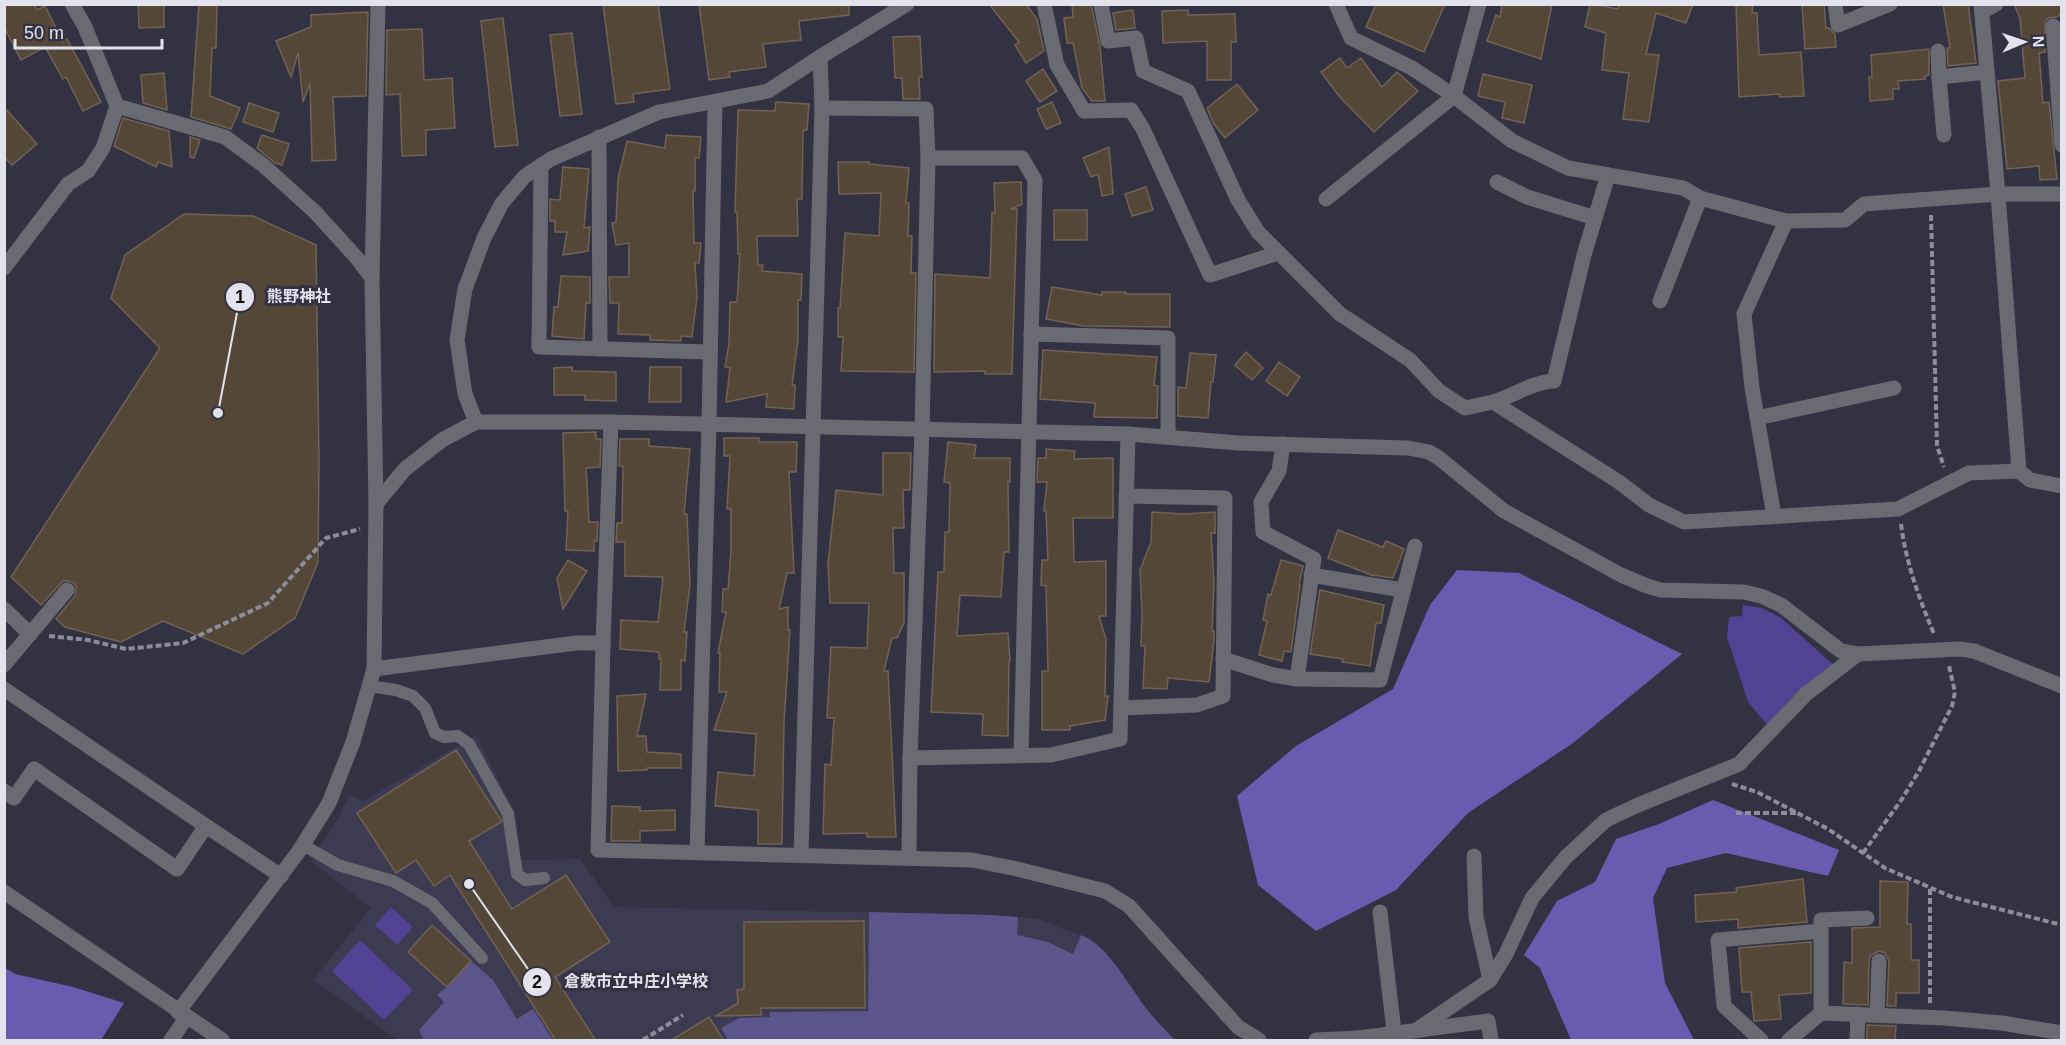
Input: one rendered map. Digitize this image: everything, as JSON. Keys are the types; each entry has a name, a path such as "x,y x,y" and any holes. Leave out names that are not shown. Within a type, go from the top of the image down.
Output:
{"street":[{"path":"4,268 68,184 88,171 103,148 117,106 85,27 72,4"},
{"path":"171,1041 183,1014 303,845 329,803 353,742 374,669 376,504 372,278 378,4"},
{"path":"476,422 465,394 457,340 465,289 484,238 502,203 525,176 551,159 659,112 768,92 907,4"},
{"path":"1044,4 1057,65 1084,111 1131,110 1143,129 1210,275 1278,253"},
{"path":"1101,4 1108,41 1136,38 1143,71 1188,91 1238,200 1258,232 1340,314 1410,360 1439,391 1465,408 1507,398 1541,382 1554,381 1565,330 1608,174"},
{"path":"1336,4 1351,38 1412,68 1454,96 1512,141 1568,168 1683,188 1700,198 1786,220 1845,220 1864,204 1998,194 2061,194"},
{"path":"1326,199 1454,96 1479,4"},
{"path":"1835,4 1838,25 1890,4"},
{"path":"1996,4 1982,8 2019,471"},
{"path":"2053,26 2061,145"},
{"path":"1938,51 1944,135"},
{"path":"801,855 822,108 820,57"},
{"path":"1939,77 1987,72"},
{"path":"697,852 715,102"},
{"path":"117,106 225,137 263,165 315,212 372,278"},
{"path":"822,108 926,109 928,158 922,430 910,758 909,858"},
{"path":"599,137 600,349"},
{"path":"928,158 1022,158 1035,180 1021,756"},
{"path":"541,165 539,347 710,352"},
{"path":"1497,182 1527,197 1595,218"},
{"path":"1660,301 1700,198"},
{"path":"1774,516 1757,418 1744,314 1786,220"},
{"path":"1031,334 1168,338 1168,437"},
{"path":"1757,418 1894,388"},
{"path":"1493,402 1619,482 1649,505 1684,522 1898,509 1969,473 2019,471 2030,480 2061,486"},
{"path":"376,504 405,469 442,440 476,422 611,422 1128,434 1238,443 1408,448 1429,452 1503,511 1621,575 1660,590 1744,592 1761,596 1781,605 1841,651 1858,654 1959,648 1974,651 2061,686"},
{"path":"611,422 598,850 972,860 1017,868 1106,891 1129,906 1238,1027 1259,1041"},
{"path":"910,758 1051,755 1120,739 1128,434"},
{"path":"1283,444 1279,471 1261,501 1263,531 1314,559 1296,679"},
{"path":"1121,708 1197,705 1223,696 1225,498 1126,496"},
{"path":"1223,658 1273,675 1296,679 1380,680 1415,546"},
{"path":"1311,575 1403,590"},
{"path":"4,665 67,590"},
{"path":"4,609 30,634"},
{"path":"374,669 576,643 603,643"},
{"path":"1415,1031 1490,980 1506,954 1532,898 1566,857 1606,820 1739,764 1806,694 1858,654"},
{"path":"4,689 281,876"},
{"path":"4,791 14,798 34,769 177,869 206,826"},
{"path":"1474,856 1476,918 1490,980"},
{"path":"4,892 222,1041"},
{"path":"1380,912 1395,1037"},
{"path":"1821,1013 1821,920 1867,918"},
{"path":"1761,1041 1724,1006 1718,940 1821,931"},
{"path":"1877,1015 1879,961"},
{"path":"1794,1039 1821,1013 1930,1017 2002,1023 2061,1033"},
{"path":"1857,1041 1858,1014"},
{"path":"1316,1041 1395,1037 1415,1031 1488,1021 1491,1041"}],"lane":[{"path":"369,686 396,690 413,696 425,708 435,733 444,737 458,736 469,744 508,814 517,874 525,880 544,878"},
{"path":"303,845 338,866 393,880 432,903 482,958"}],"path":[{"path":"1930,199 1937,446 1949,483"},
{"path":"1863,853 1919,771 1952,706 1955,692 1950,669 1912,576 1904,549 1898,509"},
{"path":"30,634 88,640 126,649 183,643 268,603 326,538 375,525"},
{"path":"1726,783 1757,792 1828,829 1885,868 1952,897 2061,925"},
{"path":"1736,813 1796,813"},
{"path":"1930,887 1930,1017"},
{"path":"643,1041 683,1015"}],"shaded area":[{"path":"1457,570 1519,573 1682,654 1573,743 1468,813 1396,890 1316,931 1258,885 1237,796 1296,746 1393,689 1430,605"},
{"path":"1743,605 1762,608 1781,618 1836,667 1790,699 1768,726 1748,702 1727,637 1729,617 1742,616"},
{"path":"476,735 515,813 521,860 580,859 614,907 992,915 1039,919 1092,940 1116,966 1149,1012 1175,1040 398,1040 313,980 371,908 311,861 339,817 349,794 364,801"},
{"path":"1713,800 1839,850 1828,876 1726,853 1667,868 1653,898 1665,983 1694,1040 1571,1040 1540,968 1524,955 1557,901 1595,882 1616,839 1659,824"},
{"path":"391,907 413,927 397,945 375,925"},
{"path":"869,912 1018,917 1017,935 1048,942 1073,954 1081,935 1101,948 1110,958 1149,1012 1175,1040 728,1040 721,1028 739,1018 770,1017 770,1012 868,1011"},
{"path":"360,940 413,990 384,1020 332,971"},
{"path":"471,961 493,980 517,1019 533,1009 553,1040 424,1040 419,1030 444,1002 437,995"},
{"path":"5,968 15,974 73,987 124,1003 101,1040 5,1040"}],"building":[{"path":"4,4 34,4 37,10 45,6 63,42 67,39 101,102 83,111 66,77 63,79 45,47 21,60 4,27"},
{"path":"138,4 164,4 164,27 139,28"},
{"path":"199,4 217,4 216,48 212,48 210,96 240,108 231,129 191,117"},
{"path":"603,4 658,4 670,89 633,94 634,102 616,104"},
{"path":"699,4 849,4 849,15 799,21 801,40 763,44 766,67 729,72 730,77 709,80"},
{"path":"989,4 1026,4 1037,19 1044,51 1026,63 1015,45 1019,42"},
{"path":"1072,4 1091,4 1100,46 1105,101 1092,101 1082,88 1073,43 1067,43 1064,18 1073,17"},
{"path":"1376,4 1445,4 1424,52 1366,27"},
{"path":"1502,4 1552,4 1541,59 1487,41 1496,15 1500,17"},
{"path":"1590,4 1618,9 1619,4 1693,4 1686,23 1656,13 1646,54 1659,55 1649,122 1623,119 1629,73 1602,70 1606,33 1585,27"},
{"path":"1736,4 1753,4 1752,13 1757,13 1759,55 1801,52 1804,96 1780,97 1779,94 1739,97"},
{"path":"1802,4 1824,4 1826,28 1835,34 1836,47 1805,49"},
{"path":"1943,4 1968,4 1976,63 1948,66 1947,48 1950,48"},
{"path":"2014,4 2061,4 2061,14 2045,21 2045,52 2039,53 2043,103 2049,102 2057,179 2040,180 2039,166 2007,169 1998,81 2025,78 2020,18"},
{"path":"1133,10 1135,28 1116,30 1113,13"},
{"path":"1188,10 1188,15 1235,14 1236,42 1231,42 1231,80 1207,80 1207,41 1163,43 1162,11"},
{"path":"368,12 366,96 333,97 336,160 312,161 310,83 303,102 298,53 291,77 276,41 311,27 311,15"},
{"path":"503,18 518,145 495,147 481,21"},
{"path":"422,29 424,80 452,78 455,128 426,130 426,155 402,156 400,94 386,95 387,30"},
{"path":"572,33 582,114 560,116 550,35"},
{"path":"920,36 922,77 919,77 920,99 903,99 902,78 895,78 893,37"},
{"path":"1929,49 1929,75 1925,76 1925,79 1898,81 1899,89 1893,89 1893,99 1870,101 1871,55"},
{"path":"1340,58 1347,68 1361,58 1382,87 1397,72 1418,91 1374,132 1339,96 1321,72"},
{"path":"1043,69 1057,91 1040,102 1026,81"},
{"path":"164,73 167,110 143,103 141,75"},
{"path":"1483,74 1532,85 1524,123 1502,118 1505,102 1478,96"},
{"path":"1237,84 1258,110 1225,138 1214,124 1207,108"},
{"path":"776,102 809,104 807,130 803,130 802,199 797,199 798,236 757,236 758,265 763,265 762,271 802,274 801,300 798,300 798,340 792,385 795,385 794,409 766,407 767,394 726,402 730,368 725,367 729,344 730,302 737,302 740,254 738,254 737,212 735,212 738,110 775,111"},
{"path":"1052,102 1061,123 1046,129 1037,109"},
{"path":"249,103 279,113 273,132 243,122"},
{"path":"4,107 37,144 12,165 4,157"},
{"path":"123,118 169,131 172,167 158,162 156,167 114,146"},
{"path":"262,135 289,144 282,165 275,163 257,148"},
{"path":"666,135 701,137 699,158 695,158 695,191 693,191 694,243 701,243 699,263 695,263 697,297 692,337 681,336 681,341 650,340 650,335 618,334 619,303 610,303 609,277 629,277 629,243 616,245 612,223 616,222 618,179 627,141 665,148"},
{"path":"190,137 200,140 194,158 190,157"},
{"path":"1109,147 1113,194 1102,196 1098,174 1091,177 1083,158"},
{"path":"838,162 869,162 869,164 909,168 906,203 909,203 908,236 912,236 911,273 916,273 914,372 841,371 843,337 838,337 838,308 840,308 845,233 879,236 881,193 839,194"},
{"path":"563,167 589,169 584,228 590,227 588,251 563,255 567,232 555,232 555,221 550,221 550,199 560,200"},
{"path":"1021,182 1022,204 1011,209 1017,209 1012,374 985,374 985,371 934,372 935,274 990,278 992,213 995,213 994,183"},
{"path":"1146,187 1153,210 1132,216 1125,194"},
{"path":"1054,210 1087,210 1087,240 1054,240"},
{"path":"184,214 253,216 316,245 318,562 295,618 243,654 163,621 121,642 65,627 56,619 75,596 74,583 63,581 41,605 11,577 160,348 111,298 125,255"},
{"path":"561,276 590,277 590,303 586,303 584,339 552,336 554,307 558,307"},
{"path":"1052,287 1102,295 1102,292 1170,294 1170,327 1084,326 1046,319"},
{"path":"1043,350 1157,357 1154,385 1158,386 1157,418 1094,417 1095,403 1040,399"},
{"path":"1246,352 1263,368 1252,380 1235,365"},
{"path":"1190,353 1216,355 1208,418 1178,416 1178,387 1186,388"},
{"path":"1279,362 1300,377 1287,396 1266,381"},
{"path":"572,367 572,371 616,372 616,401 585,400 585,395 554,395 554,368"},
{"path":"650,367 681,367 681,402 649,402"},
{"path":"596,432 596,439 601,439 600,467 586,468 589,522 598,522 597,541 594,541 594,551 566,550 568,511 565,511 563,433"},
{"path":"724,438 759,438 759,442 797,442 796,472 789,472 794,573 787,573 779,609 788,607 788,630 790,630 784,722 782,844 758,844 758,810 715,806 718,772 754,776 756,734 714,730 727,692 719,692 720,653 718,653 726,612 722,612 723,589 728,589 731,551 731,509 727,509 730,456 724,456"},
{"path":"620,439 649,439 649,446 690,449 684,514 687,514 690,584 684,632 687,632 685,661 681,660 681,690 660,690 661,659 659,659 659,652 620,649 621,620 658,622 663,577 625,576 625,542 616,542 617,523 622,523 623,466 619,466"},
{"path":"948,442 976,445 974,458 1010,458 1009,552 1004,552 1001,597 960,595 957,636 1008,633 1010,661 1008,736 982,735 983,714 931,712 938,572 944,572 945,532 949,532 950,483 944,482"},
{"path":"1046,449 1075,451 1074,459 1113,458 1113,518 1073,518 1074,562 1106,561 1106,616 1099,616 1106,639 1105,696 1108,696 1105,720 1070,726 1070,730 1042,730 1042,671 1048,671 1046,586 1041,585 1042,560 1048,560 1046,511 1044,511 1047,482 1037,482 1038,458 1046,458"},
{"path":"883,453 911,453 910,490 903,490 904,528 893,528 894,573 904,573 904,623 897,638 892,638 884,671 888,671 896,837 867,837 867,833 823,834 825,764 831,765 834,718 827,718 831,647 867,648 869,603 830,603 828,564 836,490 883,495"},
{"path":"1152,512 1184,514 1215,512 1215,533 1211,533 1214,639 1209,682 1168,678 1167,689 1143,688 1145,646 1141,646 1140,570 1151,542"},
{"path":"1338,530 1383,547 1386,541 1404,549 1393,578 1371,575 1328,558"},
{"path":"568,560 587,571 563,609 557,578"},
{"path":"1281,560 1303,566 1291,652 1284,651 1282,661 1259,655 1267,621 1263,620 1268,594 1271,595"},
{"path":"1320,590 1384,605 1381,623 1376,623 1370,666 1310,654"},
{"path":"646,694 637,736 646,736 647,752 681,754 681,768 618,771 617,696"},
{"path":"456,750 501,820 469,841 512,909 566,875 610,942 555,977 596,1041 556,1041 450,875 434,886 416,860 396,873 357,813"},
{"path":"612,806 640,807 640,811 675,810 675,830 640,831 640,841 611,841"},
{"path":"1803,879 1807,922 1738,928 1738,919 1696,922 1695,895 1737,892 1736,888"},
{"path":"1880,881 1908,882 1907,924 1911,924 1911,960 1919,960 1919,993 1896,993 1896,1006 1887,1006 1889,961 1885,953 1879,951 1871,955 1869,960 1868,1005 1843,1004 1844,962 1852,963 1852,928 1880,927"},
{"path":"864,921 865,1008 761,1008 761,1015 716,1016 738,1003 737,990 744,989 744,922"},
{"path":"432,925 471,961 447,987 408,952"},
{"path":"1811,942 1811,993 1779,995 1781,1019 1754,1021 1751,992 1742,992 1739,948"},
{"path":"709,1017 724,1041 670,1041"},
{"path":"1867,1025 1896,1026 1895,1041 1867,1041"}],"place":[{"name":"熊野神社","path":"218,413"},
{"name":"倉敷市立中庄小学校","path":"469,884"}]}
